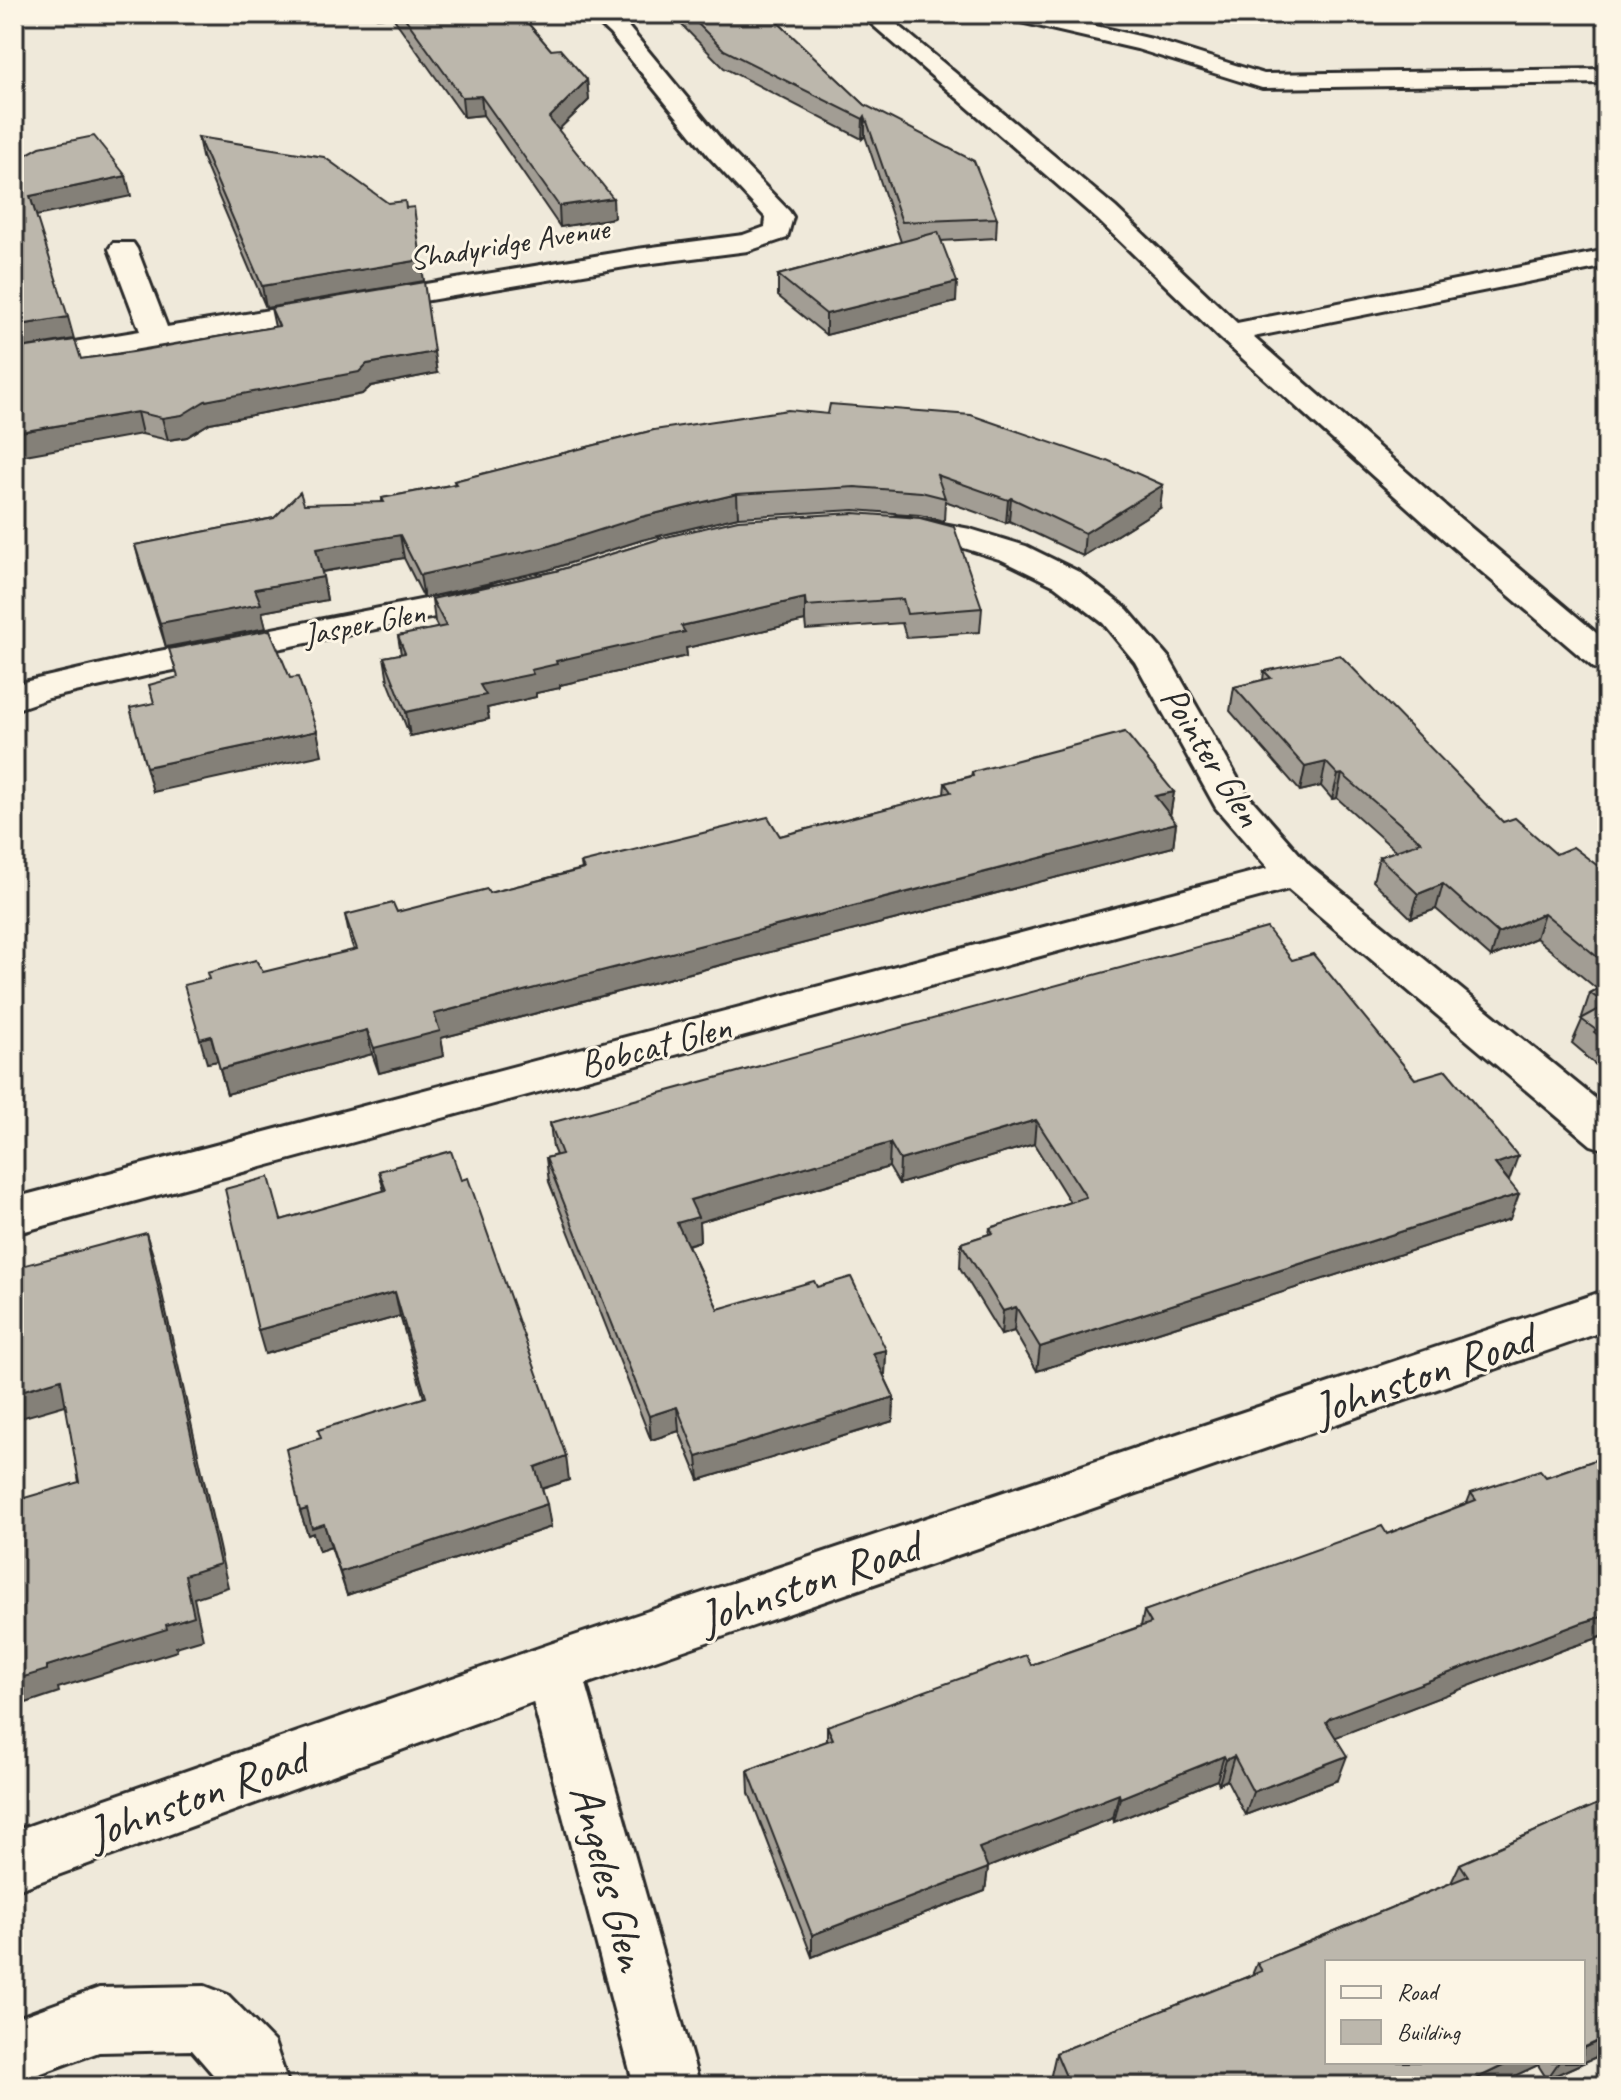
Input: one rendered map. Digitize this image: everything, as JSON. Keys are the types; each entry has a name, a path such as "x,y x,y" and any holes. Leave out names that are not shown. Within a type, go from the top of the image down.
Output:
{"street":[{"name":"Shadyridge Avenue","path":"14,361 621,259 748,243 777,232 780,217 720,154 618,29 599,14"},
{"path":"871,14 1106,213 1231,333 1438,517 1607,660"},
{"path":"1015,14 1144,44 1262,81 1607,76"},
{"path":"123,249 156,335"},
{"path":"1231,333 1607,258"},
{"name":"Pointer Glen","path":"868,524 920,528 1014,553 1067,579 1115,616 1151,658 1230,799 1295,874 1607,1133"},
{"name":"Jasper Glen","path":"14,699 37,690 154,663 529,588"},
{"name":"Bobcat Glen","path":"14,1216 1295,874"},
{"name":"Johnston Road","path":"14,1861 553,1669 1607,1310"},
{"name":"Angeles Glen","path":"553,1669 667,2086"},
{"path":"14,2051 99,2020 205,2018 251,2065 256,2086"}],"building":[{"path":"402,14 520,14 551,50 560,49 587,80 549,118 613,198 559,206 481,96 462,97"},
{"path":"688,14 769,14 865,105 974,161 997,218 902,222 865,116 863,119 724,50"},
{"path":"94,136 126,176 30,196 68,317 14,326 14,161 40,147"},
{"path":"198,137 324,157 388,203 405,201 406,208 414,207 421,260 262,286"},
{"path":"938,232 957,282 826,314 778,275"},
{"path":"424,282 434,352 367,364 359,372 205,401 182,415 162,418 137,412 14,433 14,349 75,340 81,359 133,352 279,326 271,308"},
{"path":"830,404 971,415 1107,460 1163,485 1085,533 1011,498 1008,500 937,475 945,498 921,492 855,487 737,494 641,517 546,547 420,575 400,535 316,549 323,577 255,589 261,604 160,623 135,545 274,518 300,492 304,504 384,502 382,498 456,484 454,481 654,430 788,410 828,414"},
{"path":"854,513 920,518 954,527 982,608 907,614 903,599 806,606 805,598 681,626 685,632 556,661 557,664 531,670 533,674 480,685 486,695 406,712 384,657 405,653 398,636 446,626 432,599 556,571 666,537 738,520"},
{"path":"270,630 290,678 298,677 317,731 146,767 130,708 154,703 149,685 178,677 169,649"},
{"path":"1340,655 1503,822 1515,818 1556,854 1573,847 1607,873 1607,898 1604,900 1607,901 1607,965 1544,913 1498,933 1443,884 1418,894 1379,857 1421,842 1326,762 1305,767 1234,687 1271,678 1264,671"},
{"path":"1125,732 1174,792 1155,796 1176,823 434,1014 440,1031 374,1048 367,1030 220,1069 211,1036 200,1039 184,985 209,979 207,973 256,960 263,972 357,949 345,915 393,903 397,912 487,889 489,893 584,869 581,863 768,817 780,836 951,792 945,783 973,776 972,772"},
{"path":"1267,928 1292,960 1313,954 1415,1079 1446,1070 1518,1156 1495,1164 1519,1194 1040,1347 1016,1307 1003,1311 961,1243 993,1233 990,1228 1086,1197 1036,1120 900,1160 890,1143 690,1200 698,1217 677,1223 718,1309 814,1281 817,1287 851,1277 886,1350 873,1353 894,1397 697,1457 677,1407 649,1416 546,1158 562,1154 550,1123"},
{"path":"1607,984 1607,1005 1590,993"},
{"path":"1607,1005 1607,1042 1581,1019"},
{"path":"451,1151 461,1180 468,1178 566,1456 535,1467 547,1504 340,1572 324,1524 312,1528 307,1509 300,1511 286,1449 321,1438 318,1430 426,1397 395,1292 258,1330 225,1189 269,1177 281,1220 386,1190 379,1171"},
{"path":"146,1233 220,1564 185,1575 194,1616 166,1625 167,1629 47,1666 47,1670 14,1680 14,1501 79,1482 61,1379 14,1393 14,1268"},
{"path":"1607,1456 1607,1615 1330,1718 1326,1722 1347,1756 1253,1792 1234,1756 1226,1760 1224,1756 1120,1798 1119,1794 979,1848 988,1868 812,1935 748,1770 833,1739 827,1726 1026,1655 1031,1665 1151,1623 1144,1611 1382,1526 1387,1534 1476,1500 1471,1493 1540,1470 1546,1477"},
{"path":"1607,1800 1607,2037 1585,2047 1585,1960 1325,1960 1325,2064 1507,2064 1467,2083 1469,2086 1070,2086 1056,2053 1262,1971 1257,1963 1468,1876 1460,1864"},
{"path":"150,2075 152,2086 122,2086"},
{"path":"116,2076 117,2086 89,2086"}]}
